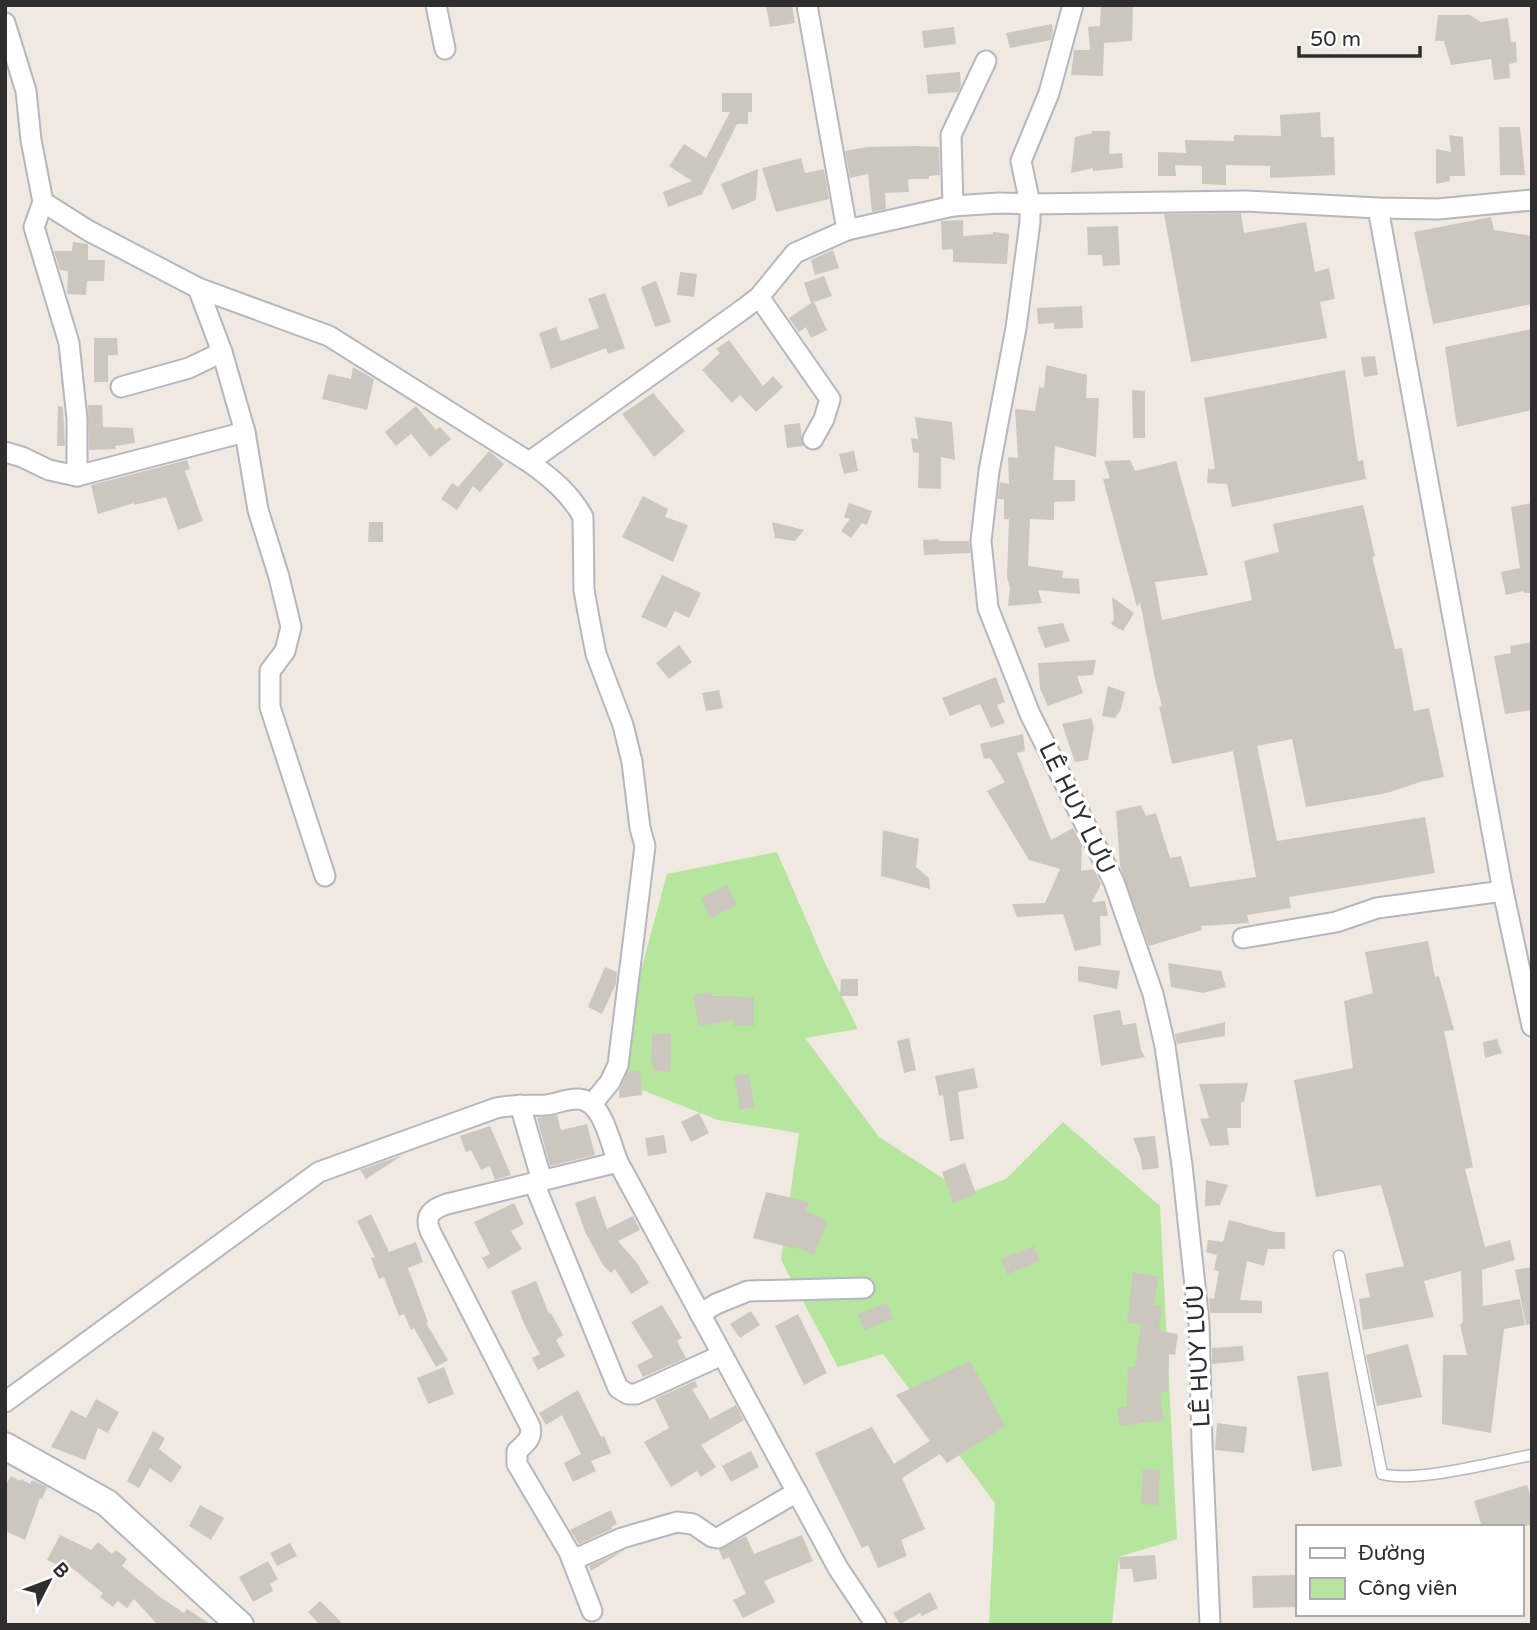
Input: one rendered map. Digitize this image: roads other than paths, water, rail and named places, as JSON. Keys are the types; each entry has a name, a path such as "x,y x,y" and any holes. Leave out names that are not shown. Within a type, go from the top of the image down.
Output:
{"main road":[{"path":"5,1447 107,1503 240,1625"}],"street":[{"path":"436,5 445,49"},
{"path":"807,5 847,230"},
{"name":"LÊ HUY LƯU","path":"1073,5 1049,93 1021,161 1030,204 1030,222 1016,328 989,471 981,541 988,608 1030,714 1114,882 1153,994 1165,1046 1182,1165 1199,1323 1210,1625"},
{"path":"5,23 26,90 31,140 43,202 34,227 69,343 77,419 77,476"},
{"path":"953,206 951,135 986,61"},
{"path":"529,462 759,297 795,253 847,230 953,206 999,203 1246,201 1438,209 1532,200"},
{"path":"43,202 89,231 198,288 329,336 529,462 553,479 578,507 583,517 584,590 596,654 623,725 632,762 640,828 645,846 618,1065 610,1082 592,1104"},
{"path":"1378,208 1503,891 1532,1026"},
{"path":"198,288 222,352 245,432 258,510 291,627 285,650 270,671 270,707 324,876"},
{"path":"759,297 830,399 824,419 813,439"},
{"path":"121,387 189,368 222,352"},
{"path":"5,452 49,470 77,476 245,432"},
{"path":"1243,938 1336,922 1377,908 1503,891"},
{"path":"5,1402 318,1172 496,1108 548,1105 580,1099 592,1104 601,1118 618,1162 722,1355 838,1568 876,1625"},
{"path":"520,1105 538,1182 618,1388 628,1394 636,1394 722,1355"},
{"path":"592,1611 573,1560 517,1464 517,1451 529,1441 532,1434 530,1426 427,1224 430,1213 436,1207 618,1162"},
{"path":"700,1314 716,1304 748,1291 864,1288"},
{"path":"573,1560 622,1538 677,1522 693,1524 718,1538 797,1492"}],"lane":[{"path":"1339,1256 1382,1474 1419,1476 1532,1455"}]}
